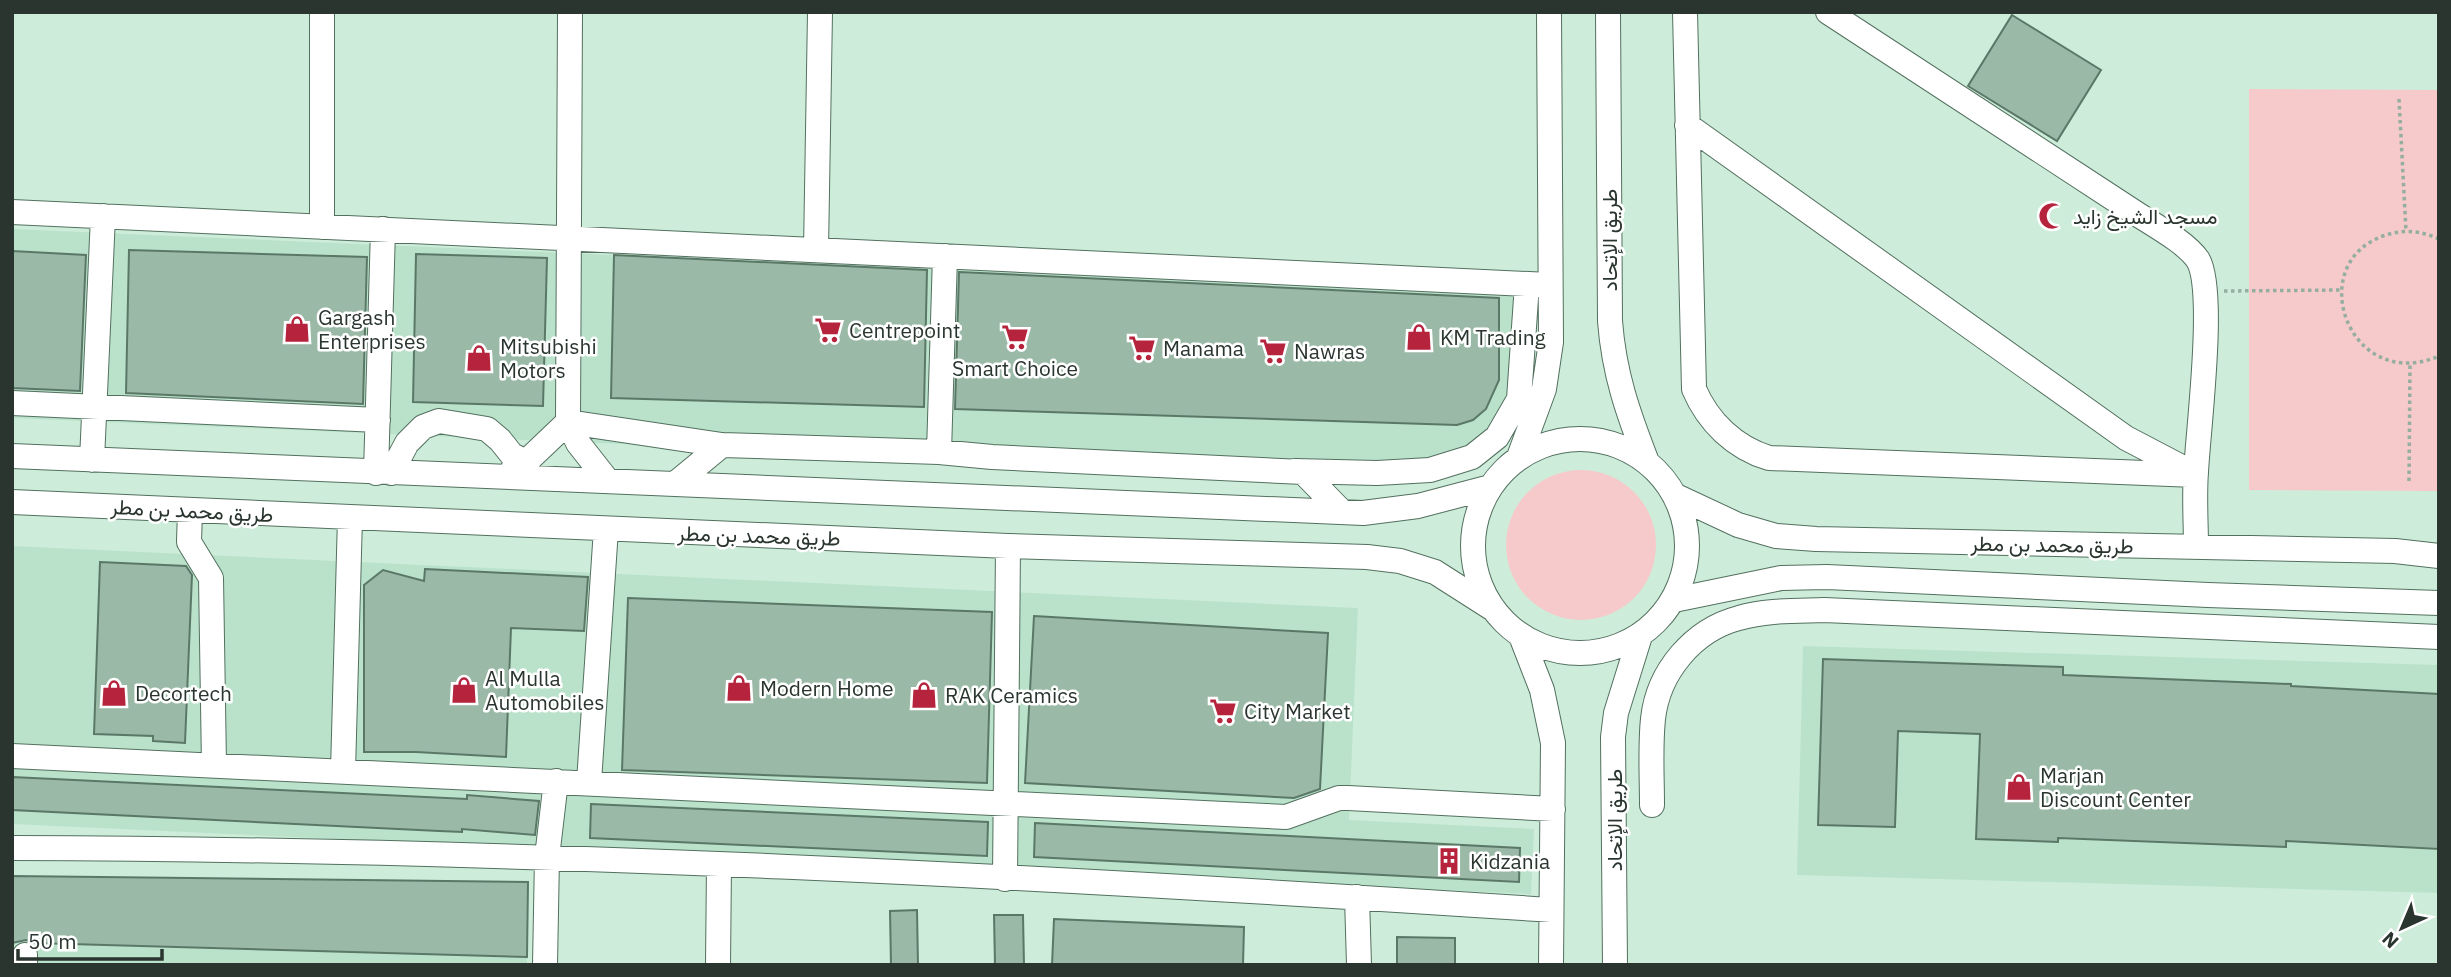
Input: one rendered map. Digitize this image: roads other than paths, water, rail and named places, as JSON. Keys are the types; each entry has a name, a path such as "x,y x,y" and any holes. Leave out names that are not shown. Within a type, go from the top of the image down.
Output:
{"street":[{"path":"322,12 322,227"},
{"path":"570,12 568,422 578,443 607,480"},
{"path":"816,250 820,12"},
{"path":"568,422 722,445 939,452 992,457 1282,470 1377,473 1430,470 1472,457 1497,437 1518,400 1538,284 1549,12"},
{"name":"طريق اﻹتحاد","path":"1608,12 1609,321 1621,395 1647,462"},
{"path":"1685,12 1694,389 1702,407 1733,440 1751,453 1769,458 2195,475"},
{"path":"1828,12 2115,199 2183,246 2198,260 2202,269 2206,318 2195,475 2196,547"},
{"path":"1687,125 2126,438 2195,475"},
{"path":"12,212 1538,284"},
{"path":"92,460 103,216"},
{"path":"383,229 378,420 383,473"},
{"path":"939,452 945,256"},
{"path":"1519,457 1544,389 1550,342 1538,284"},
{"path":"12,403 378,420"},
{"path":"383,473 423,427 439,421 487,429 512,455 526,462"},
{"path":"501,476 526,462 568,422"},
{"path":"1561,440 1606,442 1628,450 1647,462 1674,495 1687,536 1687,559 1674,600 1659,620 1640,636 1618,647 1593,653 1568,653 1544,648 1521,636 1493,609 1480,586 1474,561 1473,535 1479,510 1490,487 1519,457 1561,440"},
{"path":"676,483 722,445"},
{"path":"12,456 1342,512 1401,509 1490,487"},
{"path":"992,457 996,498"},
{"path":"1282,470 1303,472 1342,512"},
{"name":"طريق محمد بن مطر","path":"1674,495 1738,525 1789,537 2395,551 2439,556"},
{"name":"طريق محمد بن مطر","path":"12,502 1008,546 1367,557 1400,561 1435,572 1493,609"},
{"path":"190,510 189,542 211,578 214,765"},
{"path":"343,771 350,517"},
{"path":"589,782 606,529"},
{"path":"1005,879 1008,546"},
{"path":"1824,610 1827,577"},
{"name":"طريق محمد بن مطر","path":"1674,600 1781,578 1827,577 2059,589 2439,603"},
{"path":"1965,616 1967,584"},
{"path":"2058,620 2059,589"},
{"path":"2132,624 2133,592"},
{"path":"2207,627 2208,595"},
{"path":"2283,631 2284,598"},
{"path":"2385,635 2386,600"},
{"path":"1652,805 1653,718 1657,699 1673,665 1685,650 1710,630 1740,617 1824,610 2439,637"},
{"path":"1521,636 1542,691 1553,743 1551,965"},
{"name":"طريق اﻹتحاد","path":"1615,965 1614,737 1616,713 1640,636"},
{"path":"12,756 1286,817 1339,798 1553,809"},
{"path":"545,965 547,857 556,781"},
{"path":"12,848 547,857 1357,897 1551,910"},
{"path":"718,965 719,864"},
{"path":"1357,897 1359,965"}],"place":[{"name":"مسجد الشيخ زايد","path":"2052,216"},
{"name":"Gargash Enterprises","path":"297,329"},
{"name":"Centrepoint","path":"828,330"},
{"name":"Smart Choice","path":"1015,337"},
{"name":"KM Trading","path":"1419,337"},
{"name":"Manama","path":"1142,348"},
{"name":"Nawras","path":"1273,351"},
{"name":"Mitsubishi Motors","path":"479,358"},
{"name":"Modern Home","path":"739,688"},
{"name":"Al Mulla Automobiles","path":"464,690"},
{"name":"Decortech","path":"114,693"},
{"name":"RAK Ceramics","path":"924,695"},
{"name":"City Market","path":"1223,711"},
{"name":"Marjan Discount Center","path":"2019,787"},
{"name":"Kidzania","path":"1449,861"}]}
